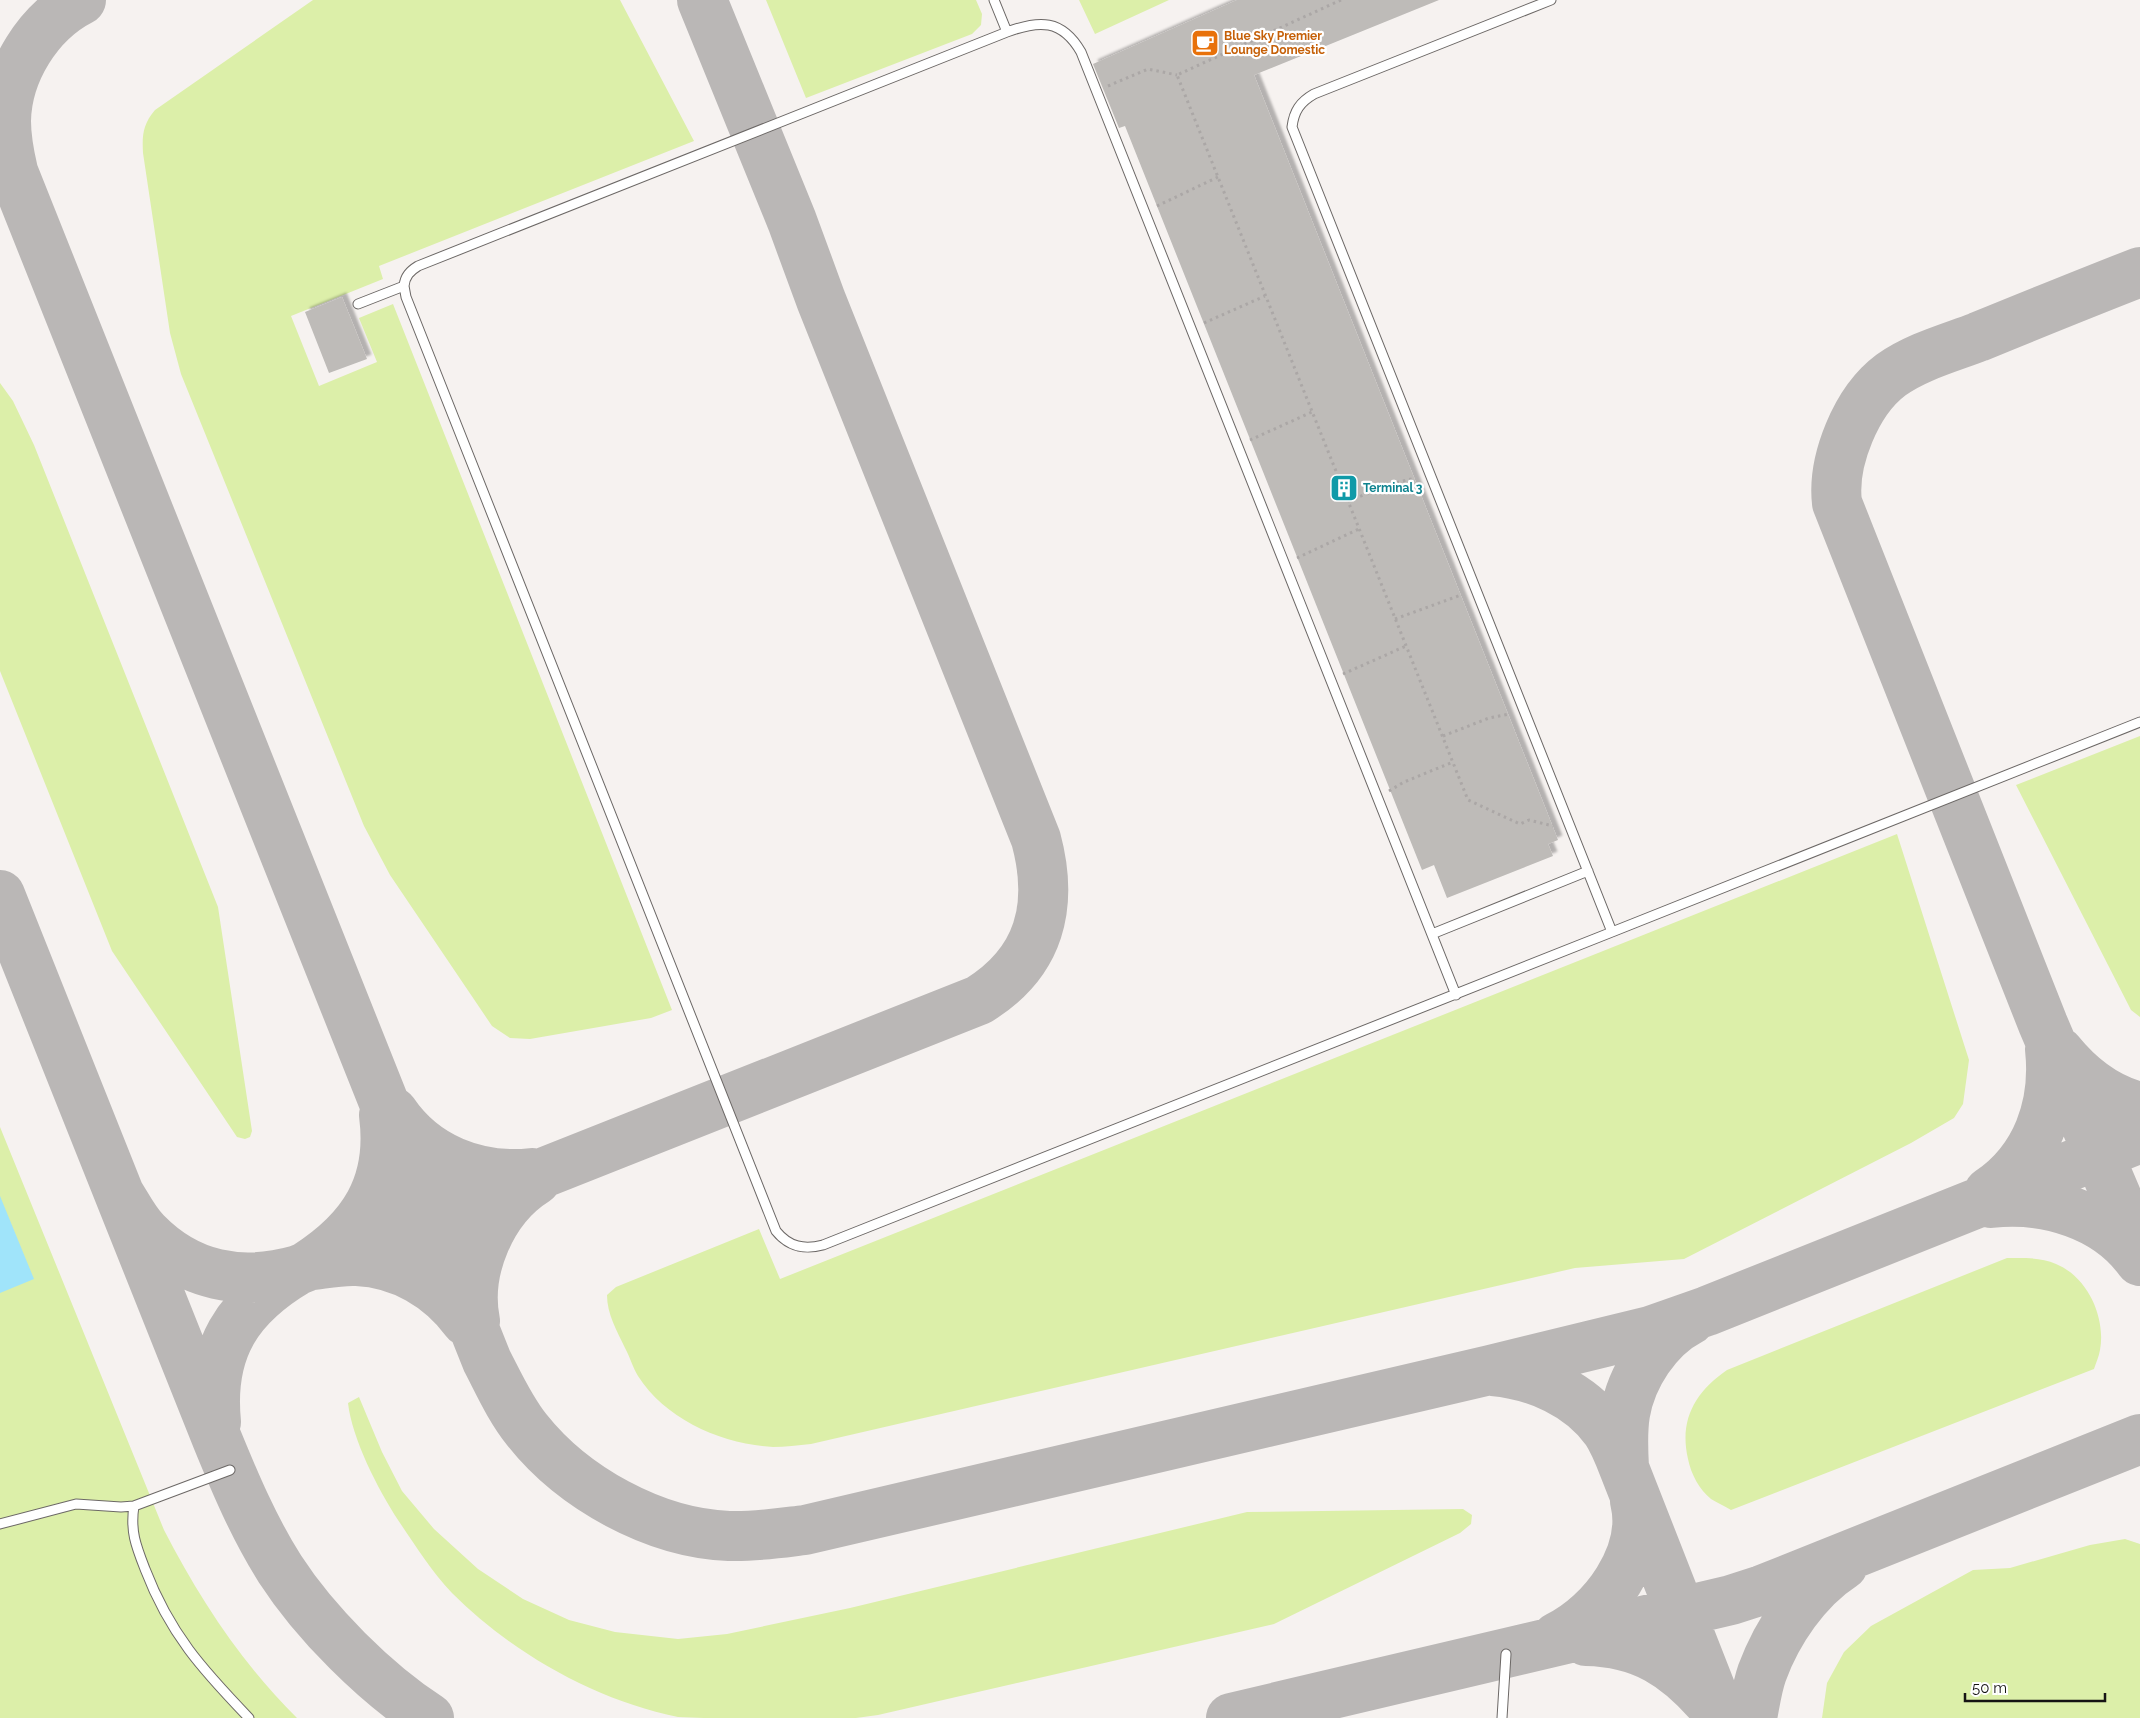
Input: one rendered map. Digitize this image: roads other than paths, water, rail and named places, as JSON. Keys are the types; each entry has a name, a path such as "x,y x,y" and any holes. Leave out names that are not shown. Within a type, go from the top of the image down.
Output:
{"lane":[{"path":"994,0 1007,32"},
{"path":"1551,0 1314,94 1298,107 1292,127 1612,932"},
{"path":"1456,995 1081,52 1069,35 1051,25 1036,24 1007,32 418,266 410,271 405,279 406,297 776,1231 783,1240 796,1247 810,1249 823,1245 1456,995 2140,722"},
{"path":"358,304 404,286"},
{"path":"1432,934 1588,871"},
{"path":"0,1524 76,1504 134,1506 230,1470"},
{"path":"134,1506 131,1524 134,1541 157,1600 182,1643 211,1678 249,1718"},
{"path":"1502,1718 1506,1654"}],"water":[{"path":"0,1196 34,1279 0,1293"}],"place":[{"name":"Blue Sky Premier Lounge Domestic","path":"1205,43"},
{"name":"Terminal 3","path":"1344,488"}]}
